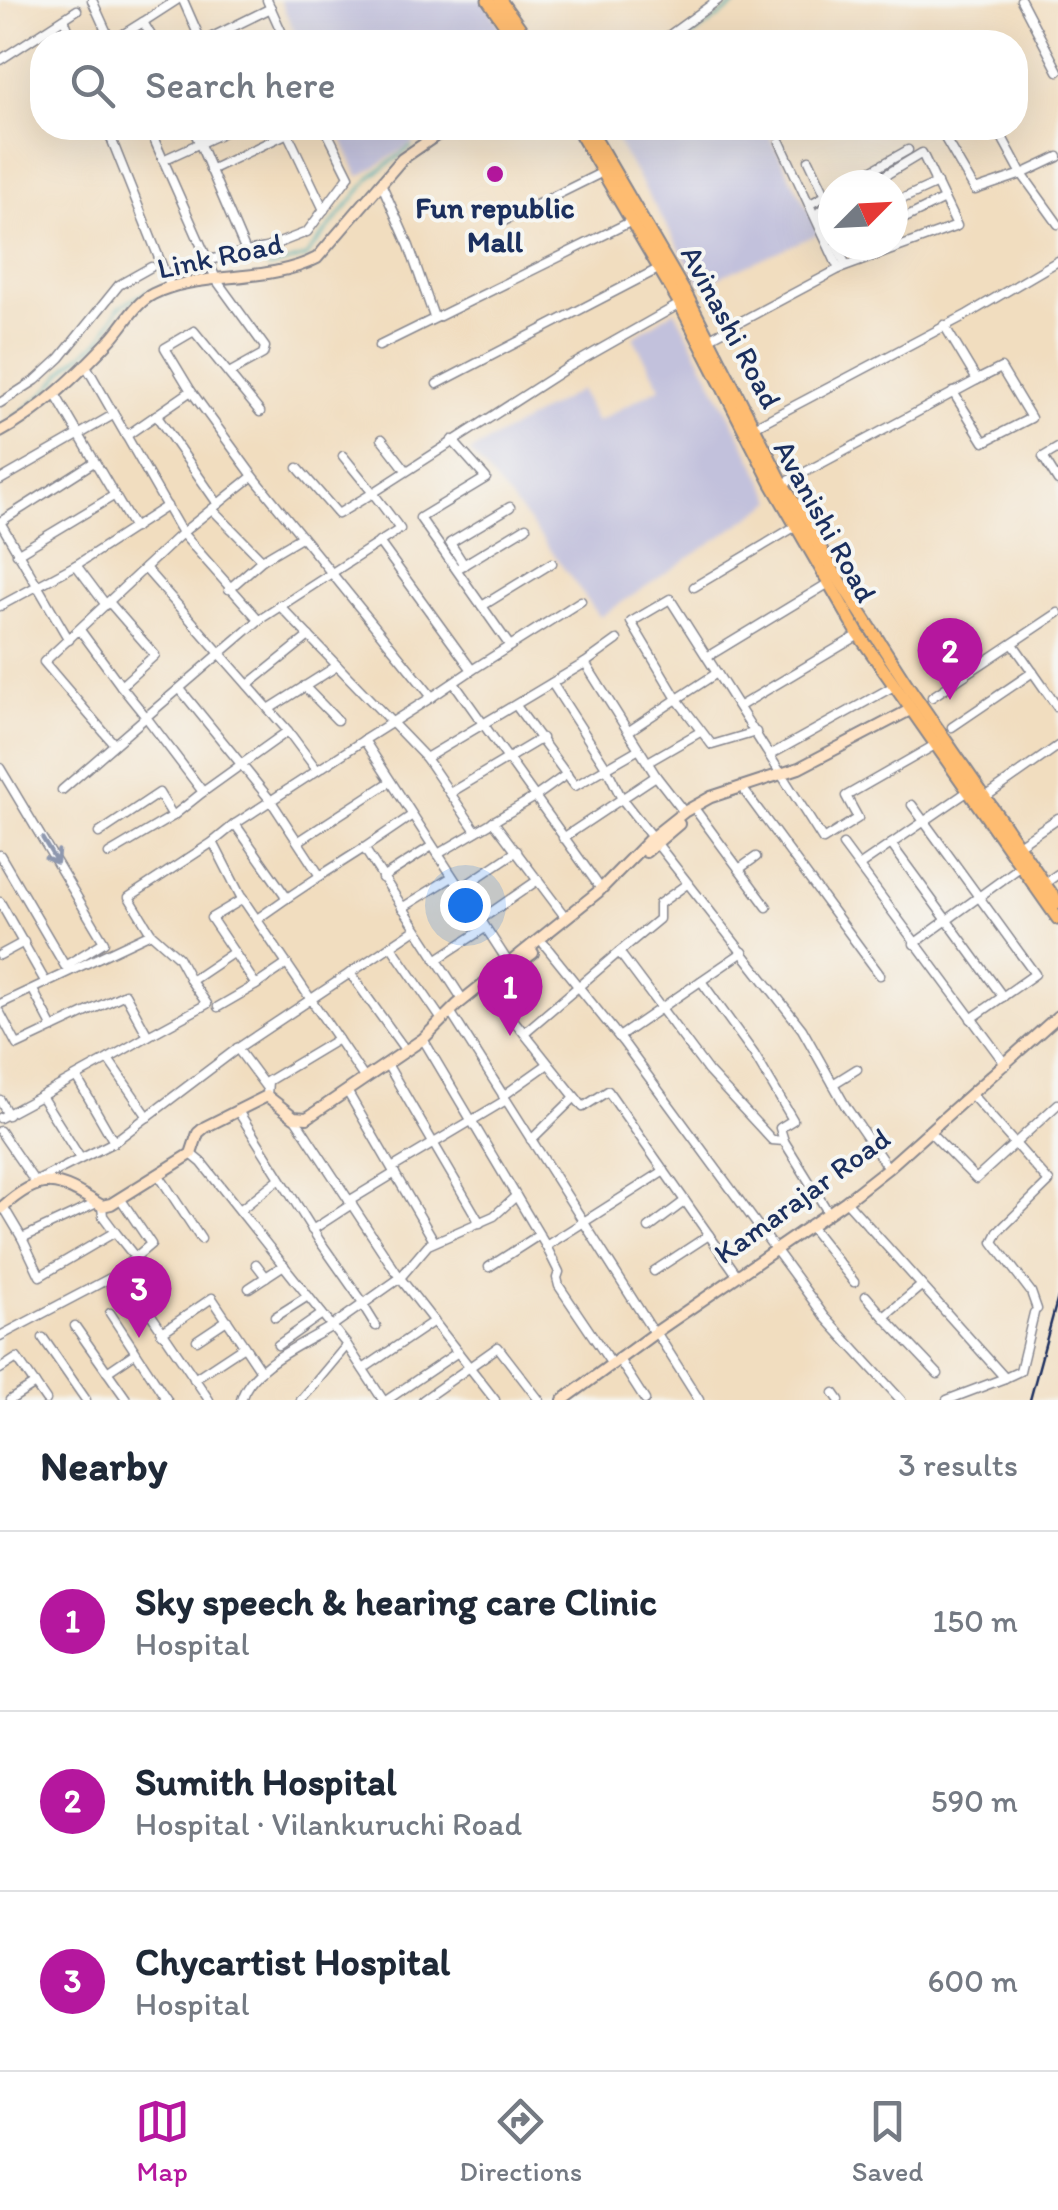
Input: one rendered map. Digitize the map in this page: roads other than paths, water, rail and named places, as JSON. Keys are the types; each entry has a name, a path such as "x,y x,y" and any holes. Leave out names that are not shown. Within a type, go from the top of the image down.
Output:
{"main road":[{"path":"488,0 509,30"},
{"path":"500,0 521,30"},
{"name":"Avanishi Road","path":"584,140 660,268 796,526 829,583 842,595 860,635 894,686 920,707 934,744 1004,836 1020,867 1039,881 1058,920"},
{"name":"Avinashi Road","path":"595,140 710,338 842,595 984,798 1004,836 1017,846 1058,902"}],"street":[{"path":"92,0 106,30"},
{"path":"130,30 180,0 196,30"},
{"path":"677,30 718,0"},
{"path":"1021,0 1058,71"},
{"path":"223,30 269,4 281,30"},
{"path":"47,30 77,10"},
{"path":"64,19 68,30"},
{"path":"143,22 148,30"},
{"path":"0,60 30,41"},
{"path":"112,140 170,284"},
{"path":"154,140 216,278 265,348 263,354 228,374"},
{"path":"199,140 246,252"},
{"path":"163,160 207,140"},
{"path":"210,170 267,140"},
{"path":"291,140 324,210"},
{"path":"208,260 308,232 349,176 331,140"},
{"name":"Link Road","path":"0,432 55,394 143,300 170,284 254,276 317,258 402,160 430,140"},
{"path":"946,140 975,190 1058,158"},
{"path":"1003,140 1058,224"},
{"path":"780,142 842,267"},
{"path":"873,170 908,150"},
{"path":"894,170 922,153 957,226 908,241"},
{"path":"809,160 818,175"},
{"path":"504,221 604,172"},
{"path":"381,183 409,246 434,318"},
{"path":"908,197 937,184"},
{"path":"908,217 944,200"},
{"path":"810,204 818,201"},
{"path":"379,346 632,220"},
{"path":"840,260 842,267"},
{"path":"710,338 857,260"},
{"path":"756,426 1058,261"},
{"path":"0,403 36,380 60,358 119,285 151,267"},
{"path":"436,384 660,268"},
{"path":"298,468 338,514 452,440 680,304"},
{"path":"944,325 976,380"},
{"path":"260,412 194,331 164,348 190,391 253,476 432,697"},
{"path":"85,364 182,534 259,620"},
{"path":"783,484 976,380 1002,368 1030,418 984,442 954,392"},
{"path":"126,436 190,391"},
{"path":"55,394 134,528"},
{"path":"0,480 113,415"},
{"path":"156,415 215,506 262,560"},
{"path":"382,440 406,470"},
{"path":"62,790 279,605 486,478 452,440"},
{"path":"1058,448 1044,457 1058,481"},
{"path":"343,456 400,529"},
{"path":"68,640 0,522 94,462"},
{"path":"114,744 44,662 182,534 253,476"},
{"path":"17,554 115,495"},
{"path":"0,606 76,566 168,506"},
{"path":"510,506 450,543 482,606 510,646"},
{"path":"420,518 460,567"},
{"path":"460,567 526,526"},
{"path":"694,587 796,526"},
{"path":"229,588 262,560 301,537"},
{"path":"379,542 472,670"},
{"path":"482,606 552,562"},
{"path":"76,566 155,656 122,686"},
{"path":"145,568 288,731 317,770"},
{"path":"707,657 829,583"},
{"path":"756,732 712,745 678,699 631,622 670,600 740,706 823,840 858,818 846,796 934,744"},
{"path":"0,1100 4,1117 206,1004 178,957 151,932 128,897 581,601"},
{"path":"279,605 426,758 476,831"},
{"path":"691,812 784,778 920,707 1058,615"},
{"path":"80,630 203,792"},
{"path":"740,706 860,635"},
{"path":"248,685 309,636"},
{"path":"426,758 585,664 617,640"},
{"path":"1013,644 1058,708"},
{"path":"585,664 656,776 691,812 767,906"},
{"path":"269,709 338,666"},
{"path":"629,731 717,672"},
{"path":"952,727 1033,672"},
{"path":"454,683 601,889"},
{"path":"552,683 606,767 622,800 802,1029 888,1168"},
{"path":"304,686 337,720"},
{"path":"770,755 894,686"},
{"path":"180,689 271,801 320,876"},
{"path":"517,706 575,786 639,749"},
{"path":"108,854 173,816 288,731"},
{"path":"648,762 700,732"},
{"path":"450,793 542,738"},
{"path":"364,740 510,966"},
{"path":"984,798 1058,746"},
{"path":"0,768 104,942 65,966 0,855"},
{"path":"382,878 476,831 567,774"},
{"path":"563,838 656,776"},
{"path":"447,1017 467,1006 653,842 711,797 784,778"},
{"path":"299,841 390,782"},
{"path":"858,866 967,792"},
{"path":"746,793 880,975"},
{"path":"100,833 159,794 173,816"},
{"path":"912,805 1035,974 971,1019"},
{"path":"257,919 411,816"},
{"path":"1017,846 1058,818"},
{"path":"493,821 566,918"},
{"path":"235,824 287,898"},
{"path":"213,842 243,899 365,1080"},
{"path":"294,1117 307,1118 423,1039 463,1000 544,944 607,892 653,842"},
{"path":"891,844 1003,996"},
{"path":"843,845 1006,1065"},
{"path":"364,848 463,1000"},
{"path":"460,889 517,851"},
{"path":"739,869 756,857"},
{"path":"914,944 1020,867"},
{"path":"1039,881 1058,874"},
{"path":"402,908 452,877"},
{"path":"436,960 538,880"},
{"path":"524,1034 659,919 659,904 687,884"},
{"path":"243,899 211,918 256,985"},
{"path":"0,902 46,983"},
{"path":"114,1232 40,1276 22,1238 1,1207 35,1182 114,1142 237,1048 416,929"},
{"path":"0,1004 151,932"},
{"path":"0,954 24,942"},
{"path":"544,944 620,1037 825,1317 901,1400"},
{"path":"391,946 504,1098 700,1400"},
{"path":"191,981 234,952"},
{"path":"619,952 708,1071 772,1140 784,1141"},
{"path":"620,1037 743,952"},
{"path":"218,1007 287,964"},
{"path":"350,973 406,1052"},
{"path":"702,980 754,1054 792,1120 780,1128 784,1141 828,1212"},
{"path":"488,988 583,1107 608,1090 737,1275"},
{"path":"34,990 53,1028"},
{"path":"0,1013 16,1045 125,994 148,1036"},
{"name":"Kamarajar Road","path":"563,1400 581,1395 615,1360 846,1201 1058,1016"},
{"path":"267,1091 268,1081 338,1039"},
{"path":"423,1039 546,1246 559,1272 559,1286 645,1400"},
{"path":"237,1048 267,1091 294,1117 400,1278 496,1400"},
{"path":"108,1059 148,1117"},
{"path":"388,1064 480,1223"},
{"path":"312,1230 548,1064"},
{"path":"833,1084 857,1069"},
{"path":"77,1078 114,1142"},
{"path":"22,1238 120,1198 191,1154 198,1133 267,1091"},
{"path":"347,1092 434,1241"},
{"path":"947,1400 1020,1370 1035,1311 1031,1292 993,1242 998,1232 1049,1182 972,1094"},
{"path":"40,1096 80,1158"},
{"path":"531,1140 575,1097"},
{"path":"929,1132 976,1180 1058,1104"},
{"path":"238,1110 376,1326"},
{"path":"0,1131 35,1182"},
{"path":"191,1154 202,1162 348,1345 385,1400 458,1352"},
{"path":"546,1246 664,1171"},
{"path":"158,1174 201,1239"},
{"path":"240,1210 279,1178"},
{"path":"35,1182 65,1184 100,1205 114,1232 135,1257"},
{"path":"241,1400 247,1383 261,1371 400,1278 414,1258 434,1241 480,1223 516,1196"},
{"path":"0,1336 112,1277 151,1244 120,1198"},
{"path":"648,1228 685,1201"},
{"path":"846,1201 1005,1378"},
{"path":"809,1226 854,1282"},
{"path":"654,1271 709,1234"},
{"path":"490,1267 539,1236"},
{"path":"256,1264 266,1277"},
{"path":"249,1288 284,1265"},
{"path":"884,1317 921,1286"},
{"path":"138,1294 209,1400"},
{"path":"275,1317 308,1296"},
{"path":"866,1296 938,1374"},
{"path":"161,1333 212,1298 261,1371"},
{"path":"110,1313 167,1400"},
{"path":"278,1344 322,1314"},
{"path":"196,1340 227,1320"},
{"path":"362,1368 434,1321"},
{"path":"75,1326 127,1400"},
{"path":"44,1338 86,1400"},
{"path":"301,1400 348,1345"},
{"path":"194,1378 244,1346"},
{"path":"423,1400 498,1347 539,1400"},
{"path":"107,1372 135,1353"},
{"path":"0,1369 17,1358 46,1400"},
{"path":"10,1400 35,1384"}],"waterway":[{"path":"701,30 742,0"},
{"path":"268,268 305,257 372,176 411,147"},
{"path":"11,420 101,340 119,307 148,291"}],"railway":[{"path":"1030,1400 1058,1297"}],"place":[{"name":"Fun republic Mall","path":"495,174"},
{"name":"Sumith Hospital","path":"950,700"},
{"name":"Sky speech & hearing care Clinic","path":"510,1036"},
{"name":"Chycartist Hospital","path":"139,1338"}]}
